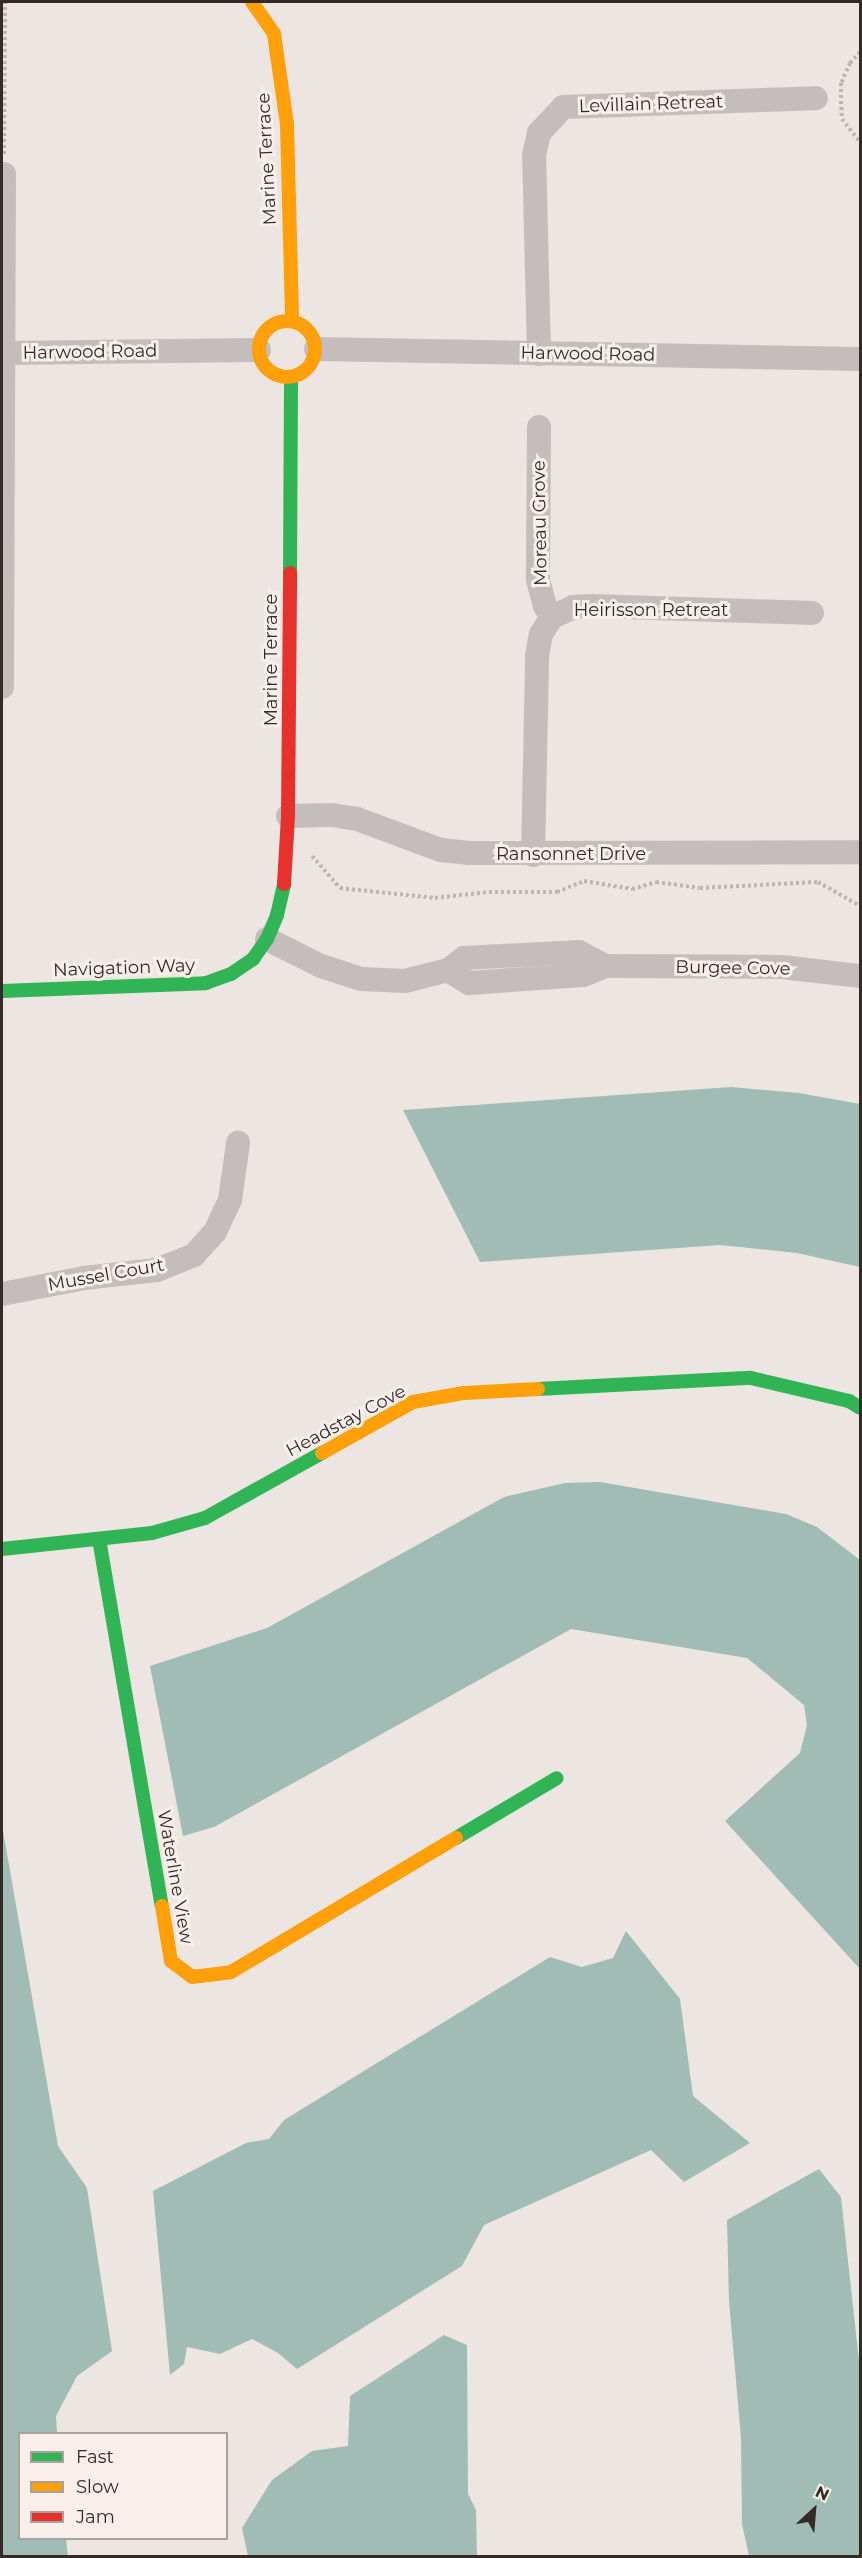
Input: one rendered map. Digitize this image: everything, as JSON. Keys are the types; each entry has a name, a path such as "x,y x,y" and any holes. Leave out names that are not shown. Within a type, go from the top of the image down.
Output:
{"street":[{"name":"Marine Terrace","path":"252,2 274,34 287,124 292,321"},
{"name":"Levillain Retreat","path":"539,354 534,154 538,133 563,107 816,98"},
{"path":"4,174 4,353"},
{"path":"292,321 309,331 316,349 315,357 306,371 291,378 272,374 265,368 259,350 260,340 273,325 292,321"},
{"name":"Harwood Road","path":"316,349 861,359"},
{"name":"Harwood Road","path":"2,687 4,353 259,350"},
{"name":"Marine Terrace","path":"267,939 277,915 285,881 288,816 291,378"},
{"name":"Moreau Grove","path":"539,427 538,580 552,617"},
{"name":"Heirisson Retreat","path":"533,855 537,656 542,634 552,617 573,607 592,606 812,613"},
{"name":"Ransonnet Drive","path":"288,816 332,815 357,819 441,850 470,854 861,852"},
{"name":"Burgee Cove","path":"267,939 321,966 361,980 405,981 448,970 469,983 583,975 605,966 782,967 861,976"},
{"name":"Navigation Way","path":"2,991 206,983 231,974 254,959 267,939"},
{"name":"Mussel Court","path":"2,1294 84,1278 157,1270 194,1255 215,1232 230,1200 238,1143"},
{"name":"Headstay Cove","path":"2,1549 152,1533 205,1518 413,1402 464,1393 751,1378 849,1401 861,1408"},
{"name":"Waterline View","path":"99,1539 171,1961 192,1977 231,1972 557,1778"}],"path":[{"path":"4,174 5,2"},
{"path":"861,52 850,63 841,83 840,101 842,119 861,142"},
{"path":"285,881 312,856 340,888 435,898 489,892 557,892 584,880 632,889 656,882 700,888 818,882 861,906"}],"water":[{"path":"731,1087 799,1093 860,1104 860,1267 797,1253 720,1245 480,1262 403,1110"},
{"path":"600,1482 786,1514 817,1527 860,1560 860,1969 725,1821 800,1753 807,1725 804,1705 747,1658 571,1629 214,1827 183,1836 150,1666 267,1628 504,1497 565,1483"},
{"path":"2,1825 58,2146 87,2188 112,2351 77,2376 56,2416 57,2432 18,2432 18,2540 66,2540 68,2556 2,2556"},
{"path":"626,1931 680,1999 693,2096 750,2143 684,2182 651,2150 484,2225 462,2266 297,2369 278,2353 252,2339 220,2354 187,2347 184,2364 170,2375 153,2191 246,2143 269,2139 284,2120 550,1957 582,1967 613,1958"},
{"path":"819,2169 841,2197 860,2370 860,2556 749,2556 742,2524 741,2438 729,2301 727,2220"},
{"path":"444,2335 467,2345 468,2494 476,2510 477,2556 248,2556 242,2528 272,2480 312,2451 348,2446 350,2396"}],"traffic: fast":[{"path":"290,573 291,378"},
{"path":"2,991 206,983 231,974 253,959 267,939 277,915 284,884"},
{"path":"538,1389 751,1378 849,1401 860,1408"},
{"path":"2,1549 152,1533 205,1518 322,1453"},
{"path":"99,1539 162,1906"},
{"path":"456,1838 557,1778"}],"traffic: slow":[{"path":"252,2 274,34 287,124 292,321"},
{"path":"281,321 293,321 307,329 315,343 315,349 313,360 307,369 293,377 281,377 264,365 259,355 259,343 271,326 281,321"},
{"path":"322,1453 413,1402 464,1393 538,1389"},
{"path":"162,1906 171,1961 192,1977 231,1972 456,1838"}],"traffic: jam":[{"path":"284,884 288,816 290,573"}]}
